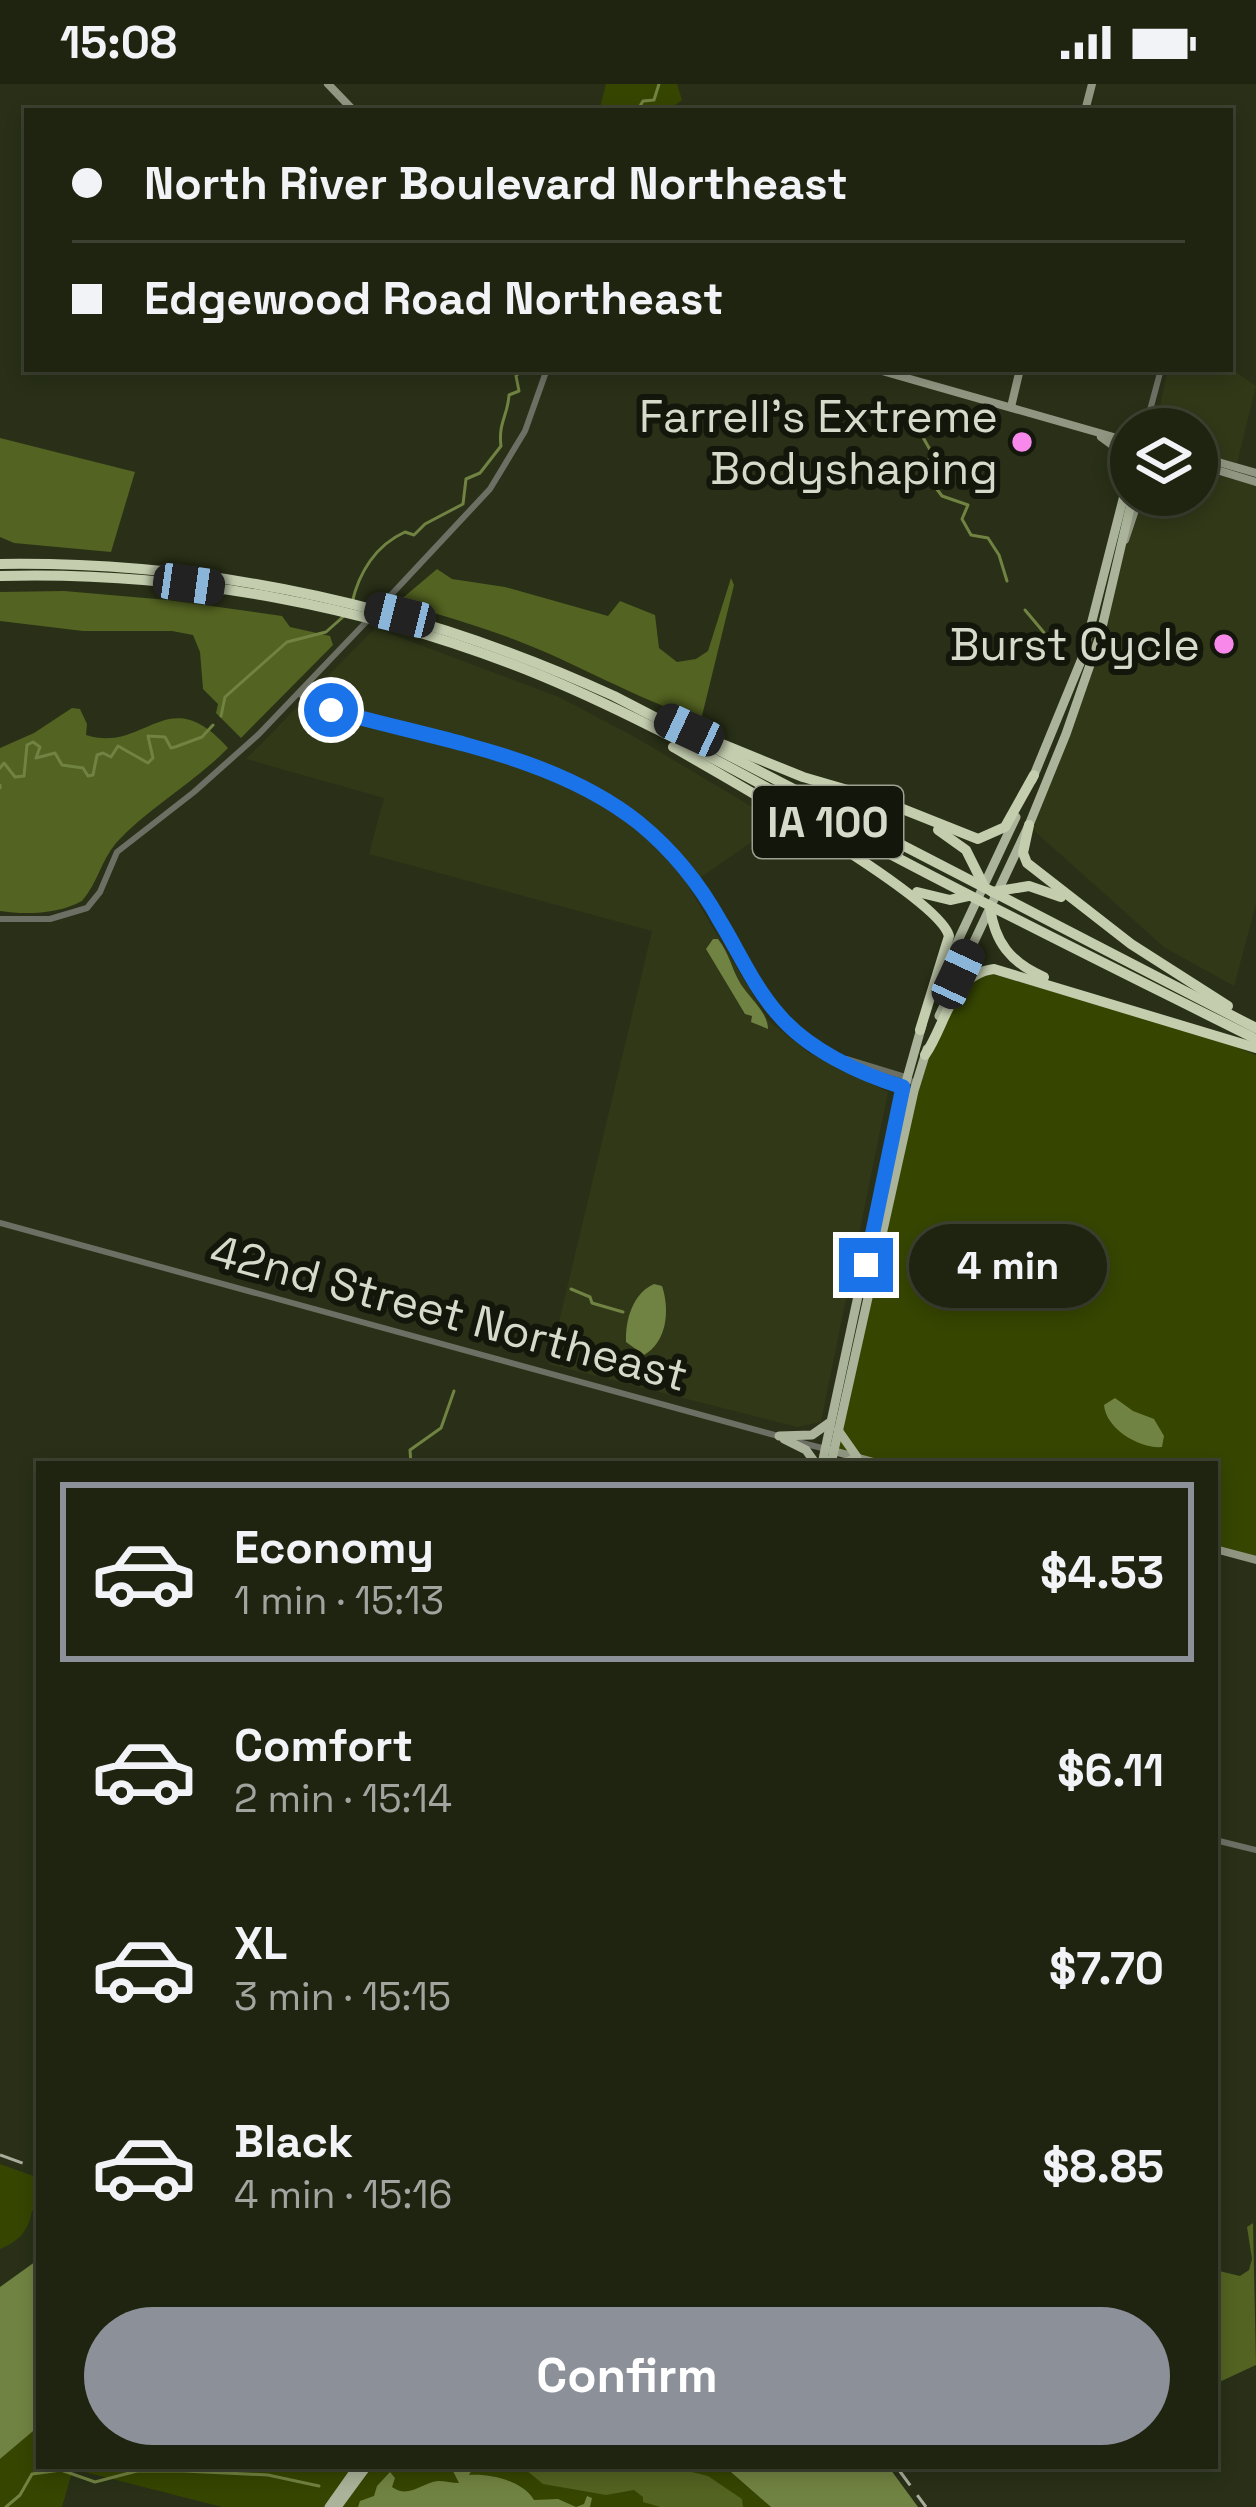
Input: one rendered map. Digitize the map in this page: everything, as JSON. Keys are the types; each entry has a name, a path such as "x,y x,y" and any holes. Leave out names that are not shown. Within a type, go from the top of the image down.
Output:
{"highway":[{"name":"IA 100","path":"0,564 145,569 328,602 513,653 614,696 1256,1026"},
{"name":"IA 100","path":"0,576 144,580 328,602"},
{"name":"IA 100","path":"396,619 572,689 1256,1039"},
{"path":"572,689 921,894 950,900 1047,890 1256,1026"},
{"path":"614,696 767,764 948,835 966,850 975,867 1001,944 1025,968 1138,1010"},
{"path":"858,796 978,838 1005,827 1034,775"},
{"path":"1029,826 1023,853 1027,863 1105,924"},
{"path":"851,853 930,908 949,930 920,1030"},
{"path":"925,1055 955,994 981,970 1006,971 1256,1048"}],"main road":[{"path":"328,84 351,108"},
{"path":"886,372 1110,436"},
{"path":"1011,407 1019,372"},
{"path":"1089,430 1110,444"},
{"path":"1218,466 1256,477"},
{"path":"850,1461 857,1457 835,1425 890,1198 909,1084 925,1055 1083,656 1126,516"},
{"path":"824,1461 920,1030 987,895 1029,826 1100,636 1128,516"},
{"path":"779,1436 812,1435 835,1425"},
{"path":"779,1436 819,1461"},
{"name":"42nd Street Northeast","path":"830,1450 870,1461"},
{"path":"1218,1551 1256,1560"},
{"path":"333,2507 360,2469"}],"street":[{"path":"0,919 50,919 87,908 100,892 117,852 194,792 300,694 490,489 525,431 546,372"},
{"path":"1151,408 1160,372"},
{"path":"300,694 316,706 550,773 620,809 688,871 781,1018 816,1047 858,1070 909,1084"},
{"name":"42nd Street Northeast","path":"0,1223 830,1450"},
{"path":"1218,1841 1256,1850"}],"shaded area":[{"path":"606,84 677,84 682,100 671,108 600,108"},
{"path":"1233,370 1256,386 1237,463 1218,458 1218,408 1160,408 1167,372"},
{"path":"0,438 135,472 111,552 14,543 0,537"},
{"path":"1218,467 1256,478 1256,904 1234,986 1164,947 1029,826 1100,636 1128,516 1218,516"},
{"path":"437,569 452,579 505,587 608,616 620,601 655,615 659,648 677,662 708,651 731,578 734,585 701,720 513,639 398,602"},
{"path":"64,591 282,616 290,627 330,636 333,645 241,738 216,713 218,704 203,689 200,652 193,635 83,631 0,621 0,592"},
{"path":"375,628 559,697 779,823 688,886 768,1020 809,1053 888,1092 821,1422 797,1427 549,1364 652,931 369,854 384,798 246,759"},
{"path":"72,708 80,709 86,735 107,738 172,719 189,720 207,728 228,748 116,843 82,901 42,912 0,911 0,748"},
{"path":"713,939 722,945 768,1029 745,1014 706,949"},
{"path":"981,971 1208,1036 1256,1055 1256,1560 1218,1550 1218,1461 870,1461 834,1451 914,1091 955,994"},
{"path":"654,1284 662,1286 665,1325 658,1342 644,1355 626,1342 627,1325 636,1301"},
{"path":"1115,1398 1154,1419 1164,1436 1162,1447 1144,1445 1117,1429 1104,1405"},
{"path":"0,2164 36,2177 36,2210 22,2235 0,2249"},
{"path":"1253,2223 1256,2365 1218,2383 1218,2271 1240,2276 1249,2270 1247,2227"},
{"path":"36,2261 36,2429 0,2459 0,2287"},
{"path":"36,2429 36,2469 73,2469 62,2507 0,2507 0,2459"},
{"path":"73,2469 727,2469 771,2507 222,2507"},
{"path":"452,2469 472,2469 469,2475 514,2483 534,2500 558,2499 576,2507 358,2507 360,2501 374,2496 390,2472 395,2478 392,2487 404,2491 438,2481 459,2483"},
{"path":"525,2469 680,2469 708,2476 742,2499 743,2507 660,2507 643,2502 634,2490 606,2495 543,2484"},
{"path":"727,2469 890,2469 918,2507 771,2507"}],"waterway":[{"path":"639,108 643,101 654,100 659,84"},
{"path":"352,603 364,570 385,544 405,532 414,535 463,504 466,479 480,473 501,446 509,395 519,391 519,372"},
{"path":"902,410 933,455 921,468 942,496 968,505 962,519 971,535 988,538 1007,581"},
{"path":"1025,610 1067,660"},
{"path":"221,716 225,697 287,642 326,632 344,616"},
{"path":"0,768 4,763 15,777 24,776 27,745 33,742 40,747 36,758 55,753 62,765 93,775 97,755 111,757 118,746 148,763 153,758 148,736 165,737 171,748 202,737 213,725"},
{"path":"571,1289 590,1297 592,1303 623,1312"},
{"path":"411,1461 410,1450 441,1428 454,1391"},
{"path":"6,2507 32,2474 61,2470 95,2482 137,2471 184,2471 268,2475 319,2486"}],"railway":[{"path":"0,2155 36,2168"},
{"path":"898,2469 926,2507"}],"place":[{"name":"Farrell's Extreme Bodyshaping","path":"1022,442"},
{"name":"Burst Cycle","path":"1224,644"}],"route":[{"path":"331,710 530,766 569,780 620,809 688,871 760,992 781,1018 816,1047 903,1087 866,1265"}]}
